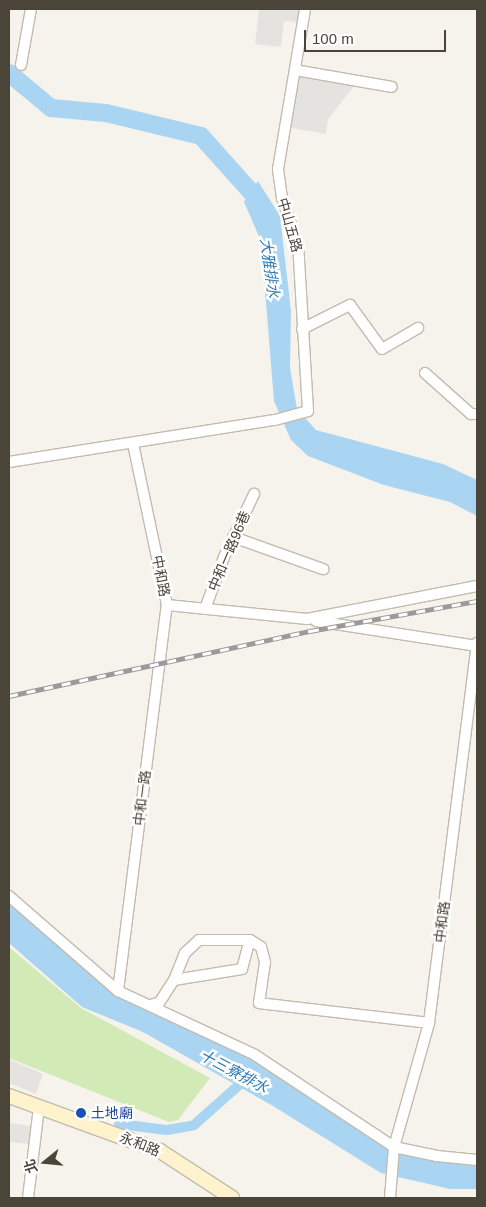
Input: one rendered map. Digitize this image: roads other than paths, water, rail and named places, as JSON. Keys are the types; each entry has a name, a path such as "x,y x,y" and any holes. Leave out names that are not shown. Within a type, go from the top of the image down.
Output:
{"main road":[{"name":"永和路","path":"9,1096 160,1151 232,1198"}],"street":[{"path":"21,65 31,9"},
{"name":"中山五路","path":"133,444 275,420 308,411 298,245 282,198 278,169 306,9"},
{"path":"295,70 392,87"},
{"path":"302,330 350,305 382,349 418,328"},
{"path":"425,373 470,414 477,414"},
{"path":"9,462 133,444"},
{"name":"中和路","path":"133,444 167,605 307,619 477,586"},
{"name":"中和一路96巷","path":"206,609 233,537 254,494"},
{"path":"233,537 323,569"},
{"name":"中和一路","path":"118,992 167,605"},
{"path":"307,619 477,644"},
{"name":"中和路","path":"390,1198 394,1148 429,1023 477,644"},
{"path":"9,896 118,992 150,1005 254,1055 394,1148 437,1156 477,1160"},
{"path":"150,1005 159,1003 174,980 184,953 199,940 250,940 260,947 265,962 259,1003 429,1023"},
{"path":"174,980 242,969 250,940"},
{"path":"28,1198 39,1107"}],"water":[{"path":"258,181 280,216 291,311 290,368 297,409 316,430 443,464 477,480 477,516 450,502 384,485 308,456 291,440 274,401 261,241 244,202"},
{"name":"十三寮排水","path":"9,902 117,995 253,1057 386,1148 477,1163 477,1189 450,1189 381,1173 273,1106 143,1032 82,1007 9,943"}],"waterway":[{"name":"大雅排水","path":"9,73 51,108 106,113 201,136 261,203 262,212"},
{"name":"十三寮排水","path":"119,1124 167,1130 194,1125 247,1078"}],"railway":[{"path":"9,696 310,631 477,601"}],"place":[{"name":"土地廟","path":"81,1113"}]}
